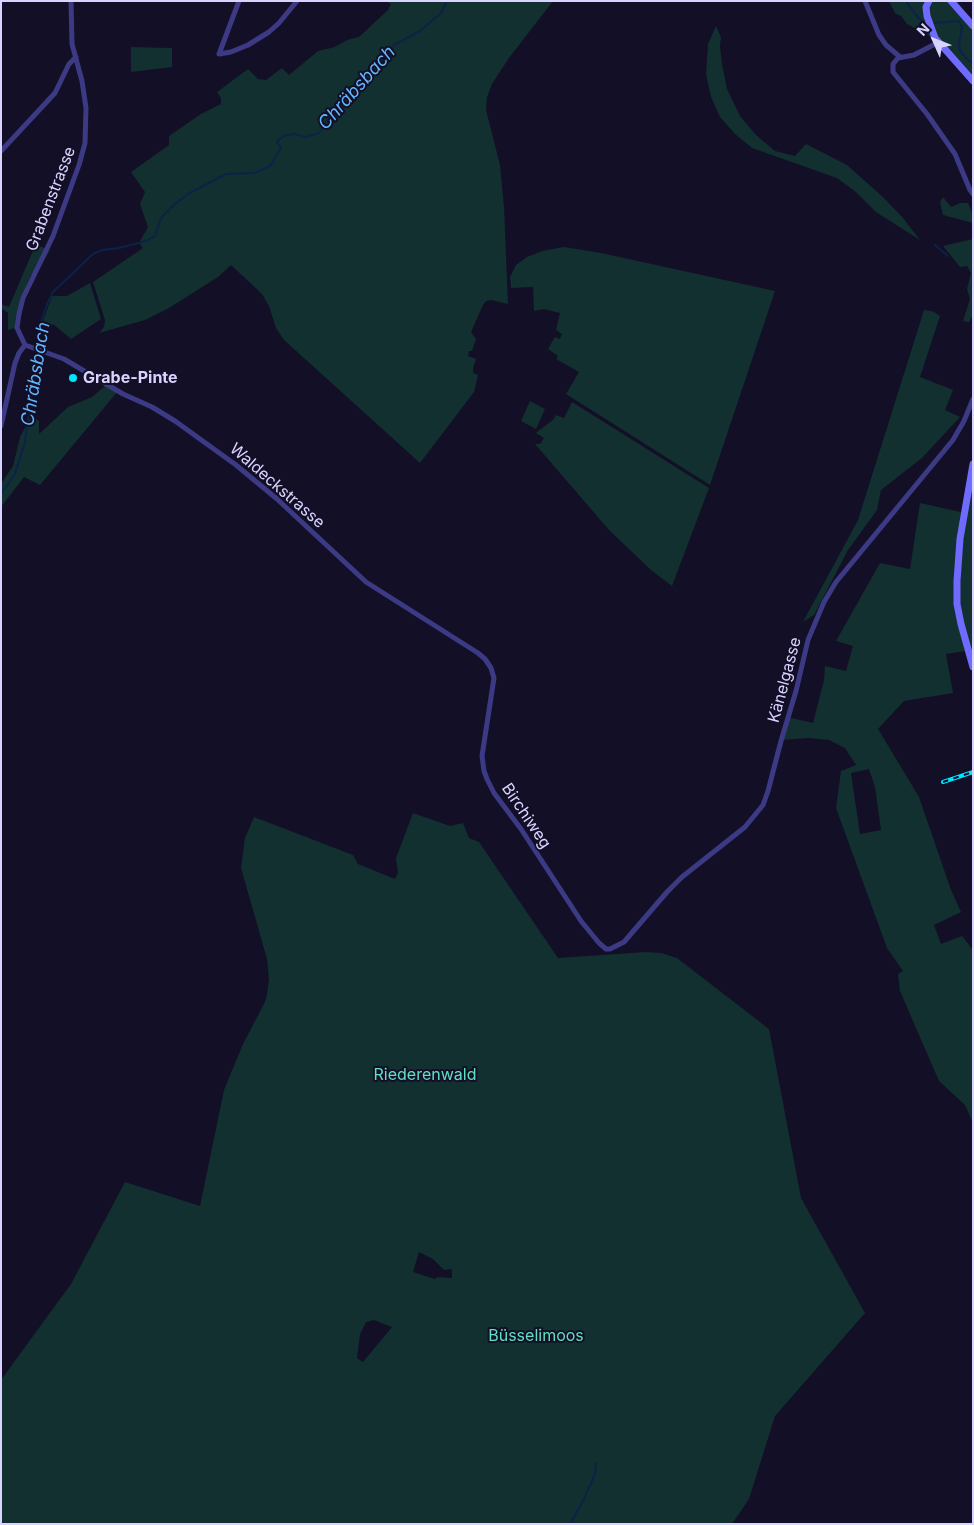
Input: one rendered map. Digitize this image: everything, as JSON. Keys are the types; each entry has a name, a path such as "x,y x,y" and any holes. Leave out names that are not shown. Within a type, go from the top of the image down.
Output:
{"street":[{"name":"Grabenstrasse","path":"25,345 17,328 18,314 23,298 53,236 79,166 85,143 86,108 82,81 72,44 71,1"},
{"path":"239,1 219,54 239,49 259,39 279,23 297,1"},
{"path":"865,1 879,35 886,45 900,56 914,55 939,42"},
{"path":"929,1 926,10 933,33 973,81"},
{"path":"951,1 973,26"},
{"path":"900,56 893,64 894,75 927,114 955,154 973,194"},
{"path":"1,151 55,93 69,64 76,57"},
{"path":"1,426 15,363 25,345"},
{"name":"Waldeckstrasse","path":"25,345 64,359 123,394 152,407 214,448 277,499 366,582 478,653 493,673"},
{"name":"Känelgasse","path":"610,949 624,942 667,892 745,827 763,805 796,690 808,640 824,602 836,582 953,440 964,421 973,399"},
{"path":"973,464 960,539 957,581 957,604 960,624 973,667"},
{"name":"Birchiweg","path":"493,673 493,692 482,756 487,779 494,793 521,829 581,921 599,943 606,949 610,949"}],"green space":[{"path":"386,1 553,1 509,58 492,84 487,97 486,110 500,165 504,207 508,304 491,300 486,301 483,305 471,332 476,339 468,356 476,359 473,373 478,375 474,392 420,463 284,340 276,328 269,306 262,294 231,265 218,277 169,308 145,320 99,333 104,327 105,320 93,282 143,248 139,243 148,227 140,204 145,192 131,172 169,145 169,136 201,114 221,104 221,98 217,92 248,69 258,79 266,80 282,68 289,75 318,51 335,47 347,40 359,37 388,10 391,4"},
{"path":"889,1 960,1 953,8 973,31 973,75 945,45 907,24 901,16 895,13"},
{"path":"716,26 721,37 722,64 727,89 740,116 756,135 775,151 795,156 806,144 847,165 884,198 920,240 876,212 856,192 837,178 752,148 735,134 720,117 711,97 706,74 708,44"},
{"path":"131,47 172,48 172,67 131,72"},
{"path":"943,197 951,207 960,203 968,203 973,215 973,223 943,215 940,202"},
{"path":"973,239 973,315 969,322 963,321 970,299 967,289 971,273 967,266 960,267 943,246"},
{"path":"39,246 50,250 35,276 31,275 26,286 21,298 15,328 8,330 8,313 1,308 1,304 9,307 34,248"},
{"path":"564,247 601,253 775,291 710,485 566,394 579,372 556,359 558,356 548,349 555,337 560,339 562,334 556,330 560,313 544,309 534,311 533,287 511,288 510,277 516,265 527,257 542,251"},
{"path":"90,283 101,319 71,339 53,324 48,328 41,327 52,296 67,296"},
{"path":"924,310 932,311 940,316 920,377 953,390 945,410 960,417 922,458 881,490 877,510 848,550 814,615 803,622 858,520"},
{"path":"107,384 118,391 40,485 24,477 1,507 1,484 13,466 20,437 32,415 39,421 39,434 68,407 92,397"},
{"path":"530,401 545,409 536,429 521,421"},
{"path":"572,402 709,488 672,586 652,571 609,530 535,444 540,444 544,438 536,433 553,420 556,415 564,418"},
{"path":"973,477 973,656 963,624 959,597 963,540"},
{"path":"920,503 961,512 955,581 965,651 946,654 953,693 904,701 878,729 919,797 951,890 961,912 934,925 941,944 962,936 973,950 973,1123 965,1105 939,1081 900,991 898,974 903,971 887,948 836,808 841,771 856,765 845,748 829,740 809,738 781,740 787,717 813,723 824,680 825,666 846,671 853,646 836,641 880,563 910,569","holes":["869,769 875,787 881,830 860,834 851,773"]},
{"name":"Riederenwald","path":"413,813 450,826 463,823 469,838 479,842 558,958 646,952 661,953 677,958 769,1029 801,1198 865,1313 775,1416 749,1499 732,1524 1,1524 1,1380 71,1284 125,1182 200,1206 224,1090 243,1044 265,1002 269,980 267,959 241,868 245,838 254,817 353,855 358,864 395,879 398,873 396,858","holes":["419,1252 433,1259 444,1270 452,1269 452,1278 437,1277 435,1279 413,1272","374,1320 392,1327 363,1362 357,1358 360,1334 366,1322"]}],"waterway":[{"name":"Chräbsbach","path":"1,494 15,474 25,442 31,398 39,362 39,328 53,292 93,254 102,250 146,241 155,236 161,218 188,194 226,174 255,173 270,166 281,148 277,142 283,136 294,134 306,137 319,133 327,121 352,100 371,79 394,45 420,31 441,13 447,1"},
{"name":"Chräbsbach","path":"906,1 916,15 925,24 928,23"},
{"name":"Chräbsbach","path":"933,23 959,21 962,27 959,44 960,51 973,63"},
{"path":"935,245 948,256"},
{"path":"570,1524 595,1474 596,1463"}],"railway":[{"path":"943,782 973,772"}],"place":[{"name":"Grabe-Pinte","path":"73,378"}],"park label":[{"name":"Büsselimoos","path":"536,1336"}]}
